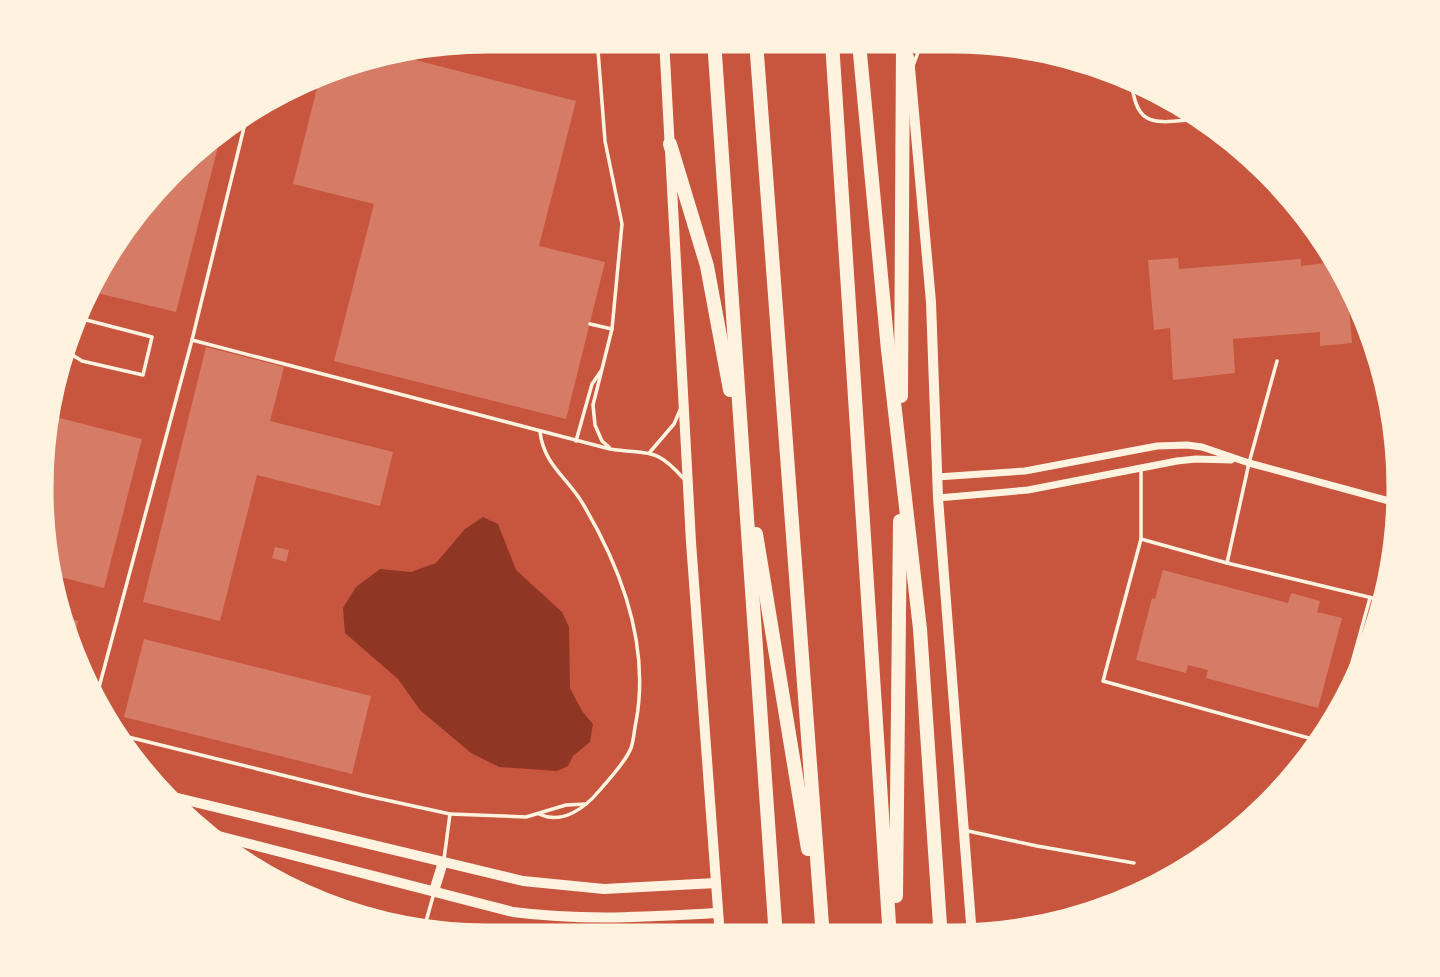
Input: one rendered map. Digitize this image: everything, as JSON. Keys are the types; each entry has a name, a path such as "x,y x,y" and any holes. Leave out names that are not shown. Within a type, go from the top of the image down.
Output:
{"highway":[{"path":"715,49 775,928"},
{"path":"757,49 822,928"},
{"path":"832,49 892,928"},
{"path":"860,49 920,629 940,928"},
{"path":"893,928 905,49"},
{"path":"670,144 708,266 761,563 821,928"}],"main road":[{"path":"665,49 688,484 719,928"},
{"path":"906,49 931,302 938,498 971,927"}],"street":[{"path":"937,477 1025,471 1172,444 1202,447 1249,463 1391,501"},
{"path":"938,498 1028,490 1196,459 1249,463"},
{"path":"177,798 523,881 604,889 716,884"},
{"path":"221,837 513,912 557,918 602,919 718,913"},
{"path":"435,891 443,862"}],"lane":[{"path":"598,49 605,141 622,224 612,329 593,405 595,425 610,449"},
{"path":"910,74 919,49"},
{"path":"1132,87 1133,103 1141,116 1155,122 1191,120"},
{"path":"98,690 192,340 245,122"},
{"path":"70,354 82,361 143,375 152,337 82,319"},
{"path":"590,324 612,329"},
{"path":"192,340 540,432 610,449 650,452 663,457 688,484"},
{"path":"1227,563 1249,463 1277,360"},
{"path":"576,440 592,384 604,366"},
{"path":"650,452 674,424 684,398"},
{"path":"539,814 547,818 568,815 588,804 631,749 639,703 637,639 619,575 581,501 557,473 542,447 540,432"},
{"path":"1141,468 1141,538 1103,681 1313,739"},
{"path":"1141,538 1227,563 1377,599"},
{"path":"1347,681 1370,598"},
{"path":"125,736 450,814 526,817 566,805 588,804"},
{"path":"443,862 450,814"},
{"path":"964,830 1134,863"},
{"path":"234,846 235,841"},
{"path":"426,923 435,891"}],"shaded area":[{"path":"483,517 498,524 516,570 562,612 569,627 570,688 582,711 593,724 590,742 573,756 568,766 557,771 499,767 471,753 420,710 398,679 345,633 343,608 356,587 380,569 411,572 436,563 465,529"}],"building":[{"path":"403,57 576,101 539,246 605,262 566,419 334,361 374,204 293,184 318,83 347,72"},
{"path":"219,141 176,312 97,293 108,269 140,221 178,178"},
{"path":"1178,258 1179,269 1301,259 1301,266 1328,263 1348,299 1352,343 1320,346 1320,332 1233,339 1235,373 1173,380 1170,328 1154,330 1148,260"},
{"path":"206,347 284,367 270,421 393,452 380,506 257,475 220,621 143,602"},
{"path":"55,417 142,439 104,588 58,576 49,489"},
{"path":"275,547 289,550 286,562 272,558"},
{"path":"1163,570 1288,603 1291,593 1320,601 1317,612 1342,618 1318,708 1206,678 1208,670 1188,665 1186,673 1136,660 1152,598 1155,599"},
{"path":"69,618 78,621 74,637"},
{"path":"144,639 371,696 352,774 124,717"}]}
